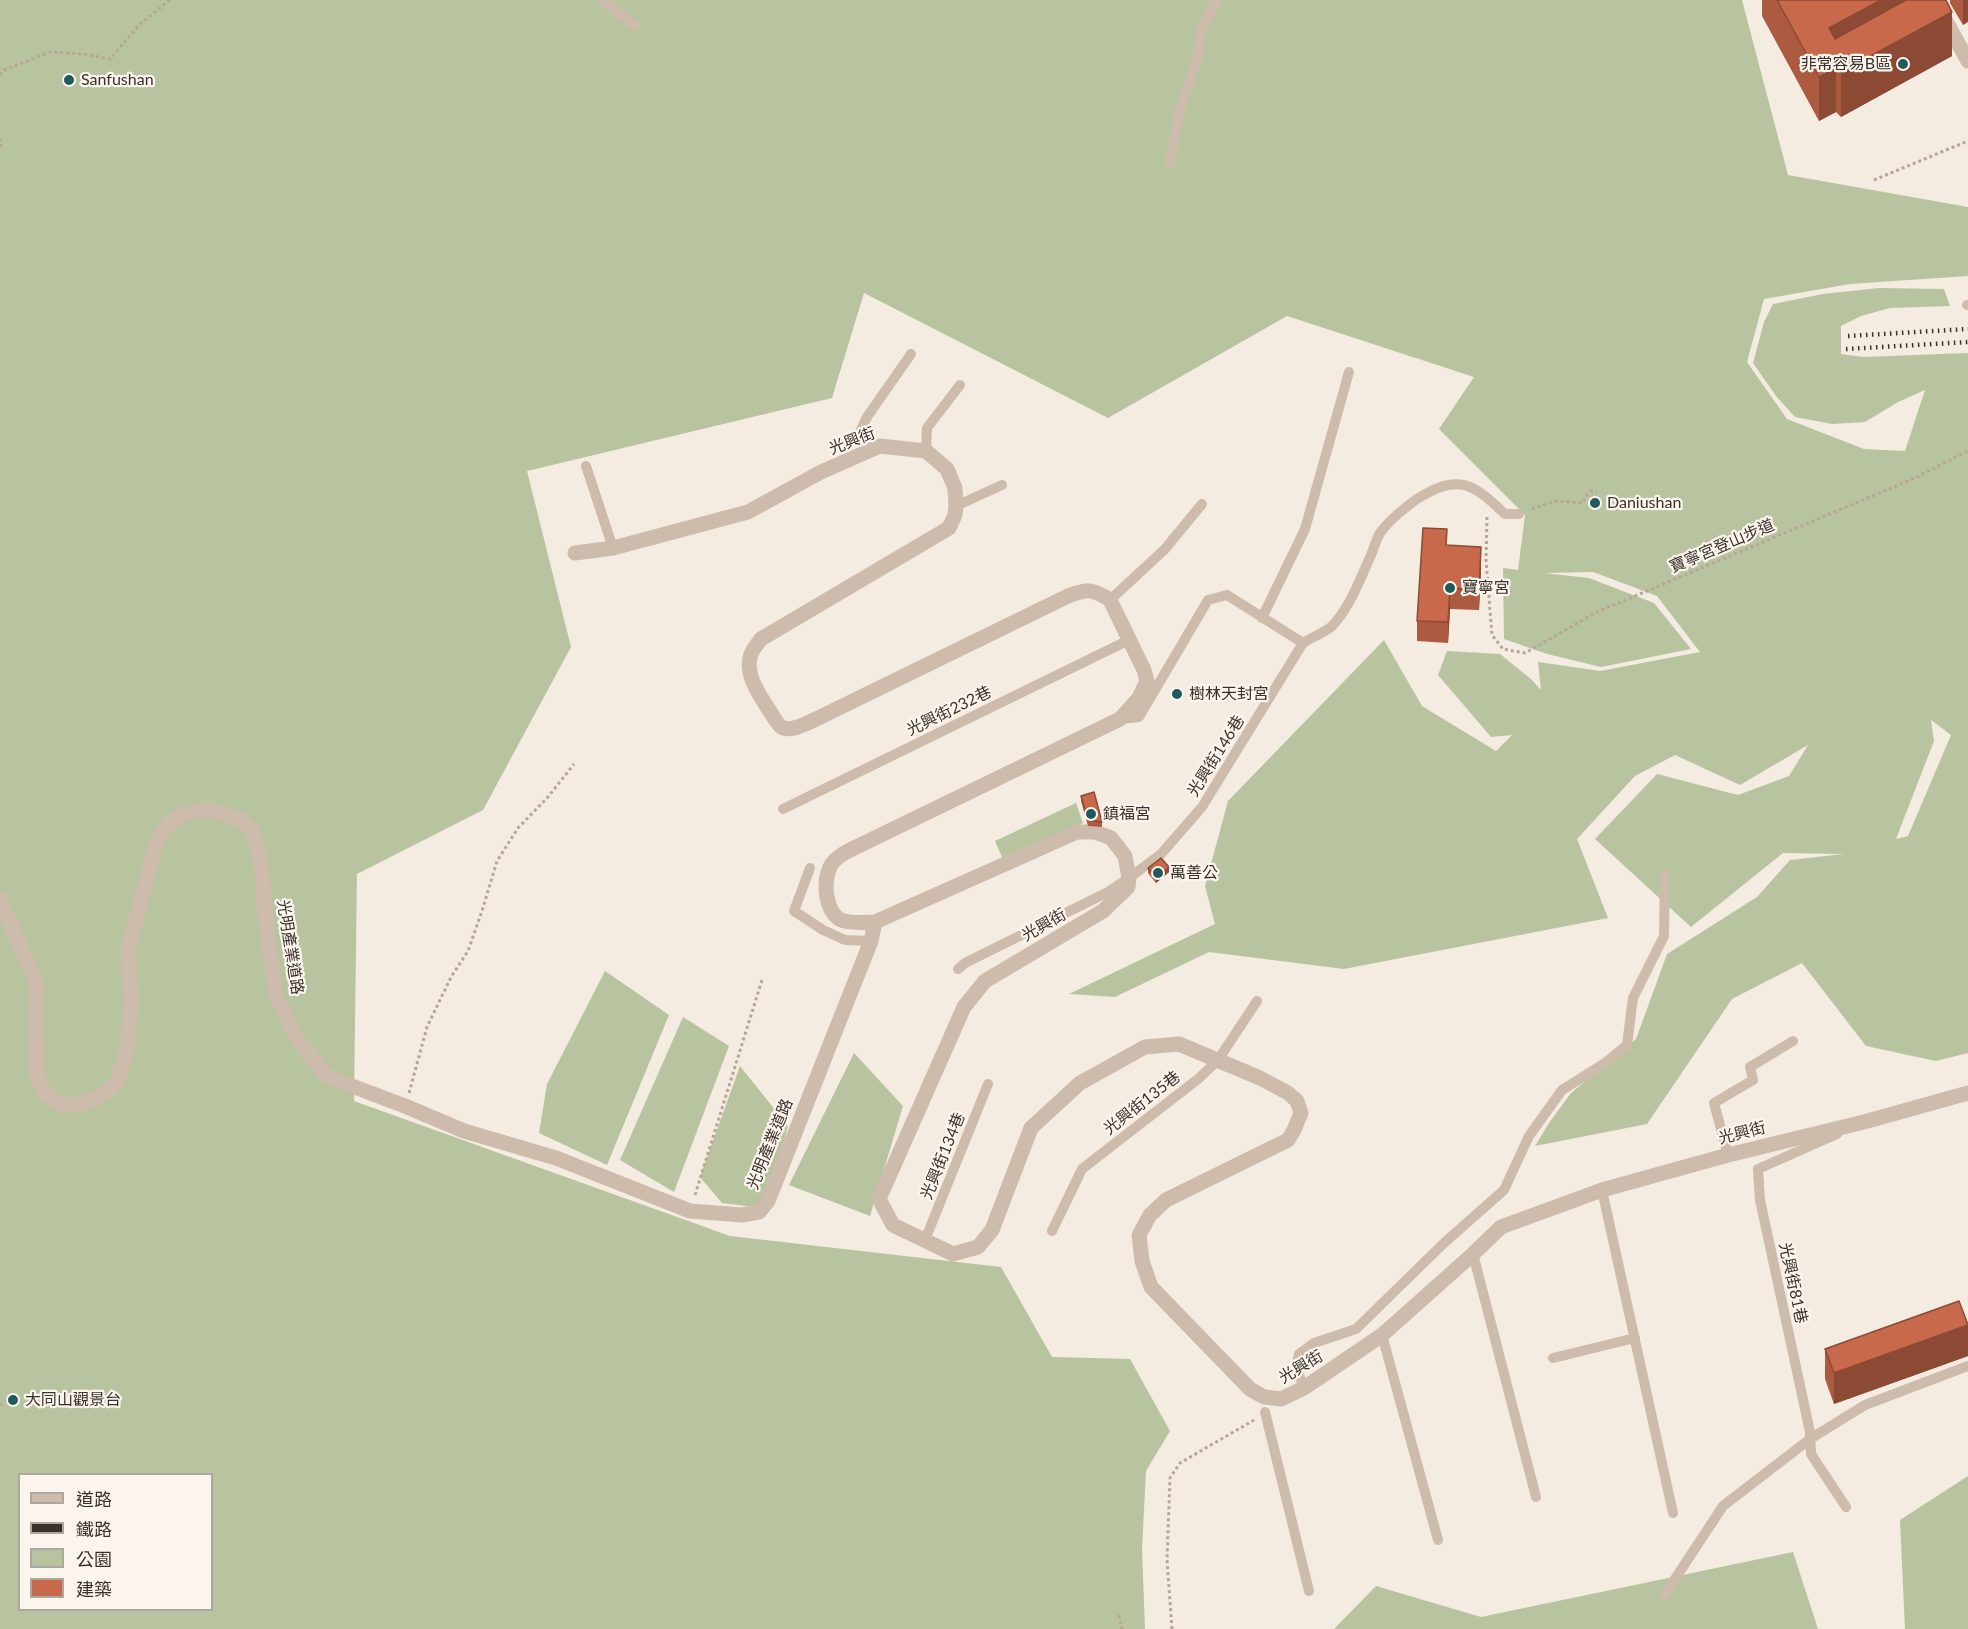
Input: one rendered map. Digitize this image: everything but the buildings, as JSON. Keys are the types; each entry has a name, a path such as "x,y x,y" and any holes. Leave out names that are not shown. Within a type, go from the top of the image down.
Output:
{"street":[{"path":"1934,0 1968,61"},
{"name":"光興街","path":"575,554 613,548 748,512 821,472 880,446 926,451"},
{"path":"926,451 946,469 955,488 955,515 949,528 761,639 751,653 750,672 757,692 779,724 785,729 810,722 1068,596 1088,589 1110,600 1144,670 1147,681 1139,698 1120,719 848,851 836,859 830,867 827,900 834,915 844,921 875,922 1077,832 1095,832 1111,838 1125,856 1129,878"},
{"name":"光明產業道路","path":"0,900 37,984 36,1072 44,1092 61,1105 81,1104 102,1096 117,1082 128,1046 131,1000 128,950 157,840 168,825 181,815 195,811 211,810 243,821 253,831 261,864 276,995 296,1038 328,1077 464,1131 556,1158 690,1211 742,1215 759,1212 768,1201 871,941 875,922"},
{"name":"光興街","path":"1129,878 1128,887 1103,911 985,981 964,1008 879,1199 893,1225 953,1254 978,1247 992,1230 1032,1128 1080,1083 1145,1047 1179,1044 1260,1078 1288,1093 1297,1101 1301,1113 1288,1140 1166,1200 1150,1215 1139,1235 1142,1261 1151,1287 1250,1389 1264,1397 1281,1399 1304,1388 1382,1335 1501,1227 1602,1190 1728,1155 1968,1095"}],"lane":[{"path":"602,0 635,26"},
{"path":"1170,163 1180,110 1197,59 1202,26 1218,0"},
{"path":"868,451 859,434 867,417 911,354"},
{"path":"1262,618 1305,530 1349,372"},
{"path":"926,451 927,428 960,385"},
{"path":"586,466 613,548"},
{"path":"1120,719 1139,717 1208,600 1227,595 1303,643 1330,627 1353,597 1380,535 1401,510 1426,494 1445,484 1458,483 1485,494 1505,513 1519,514"},
{"path":"956,506 1002,485"},
{"path":"1110,600 1165,549 1202,504"},
{"name":"光興街232巷","path":"783,808 1129,640"},
{"name":"光興街146巷","path":"958,969 965,963 1108,892 1161,854 1202,807 1303,643"},
{"path":"810,868 794,911 823,930 845,940 871,941"},
{"path":"1304,1388 1296,1367 1299,1354 1314,1343 1356,1329 1443,1244 1504,1190 1528,1136 1562,1089 1605,1063 1627,1045 1633,998 1665,936 1665,874"},
{"name":"光興街135巷","path":"1052,1231 1082,1169 1198,1079 1218,1060 1257,1002"},
{"path":"1728,1155 1714,1103 1753,1080 1750,1067 1793,1041"},
{"name":"光興街134巷","path":"925,1240 988,1084"},
{"name":"光興街81巷","path":"1846,1507 1811,1455 1810,1439 1760,1200 1758,1169 1864,1122"},
{"path":"1602,1190 1673,1513"},
{"path":"1473,1254 1536,1497"},
{"path":"1382,1335 1438,1540"},
{"path":"1553,1358 1635,1338"},
{"path":"1665,1594 1723,1506 1810,1439 1865,1405 1968,1366"},
{"path":"1265,1412 1309,1591"}],"path":[{"path":"0,75 4,70 50,52 83,54 110,59 140,24 170,0"},
{"path":"0,138 2,147 0,150"},
{"path":"1874,180 1968,141"},
{"name":"寶寧宮登山步道","path":"1485,494 1486,560 1491,635 1503,649 1525,653 1597,612 1915,478 1968,451"},
{"path":"1519,514 1555,501 1583,503 1591,491 1597,492"},
{"path":"405,1106 427,1027 468,951 496,861 518,828 548,797 574,764"},
{"path":"690,1211 762,980"},
{"path":"0,1405 10,1399"},
{"path":"1172,1629 1167,1560 1170,1478 1180,1462 1265,1412"},
{"path":"1119,1615 1122,1629"}],"green space":[{"path":"0,0 1742,0 1788,175 1968,207 1968,276 1850,284 1764,299 1747,362 1787,419 1864,449 1905,451 1925,390 1898,402 1865,422 1832,424 1795,417 1776,396 1753,363 1764,322 1773,304 1823,294 1879,288 1944,289 1950,306 1890,308 1861,316 1841,326 1841,354 1863,357 1968,353 1968,1053 1936,1061 1866,1046 1802,963 1732,999 1647,1124 1535,1146 1571,1093 1636,1039 1667,954 1757,897 1790,860 1844,854 1783,853 1691,927 1595,839 1657,774 1738,795 1789,776 1808,745 1740,785 1675,755 1635,776 1577,839 1608,918 1344,969 1209,952 1115,997 1069,994 1215,924 1205,886 1228,801 1384,640 1422,706 1496,751 1512,735 1491,737 1438,675 1447,651 1500,654 1541,690 1538,662 1600,671 1700,652 1657,596 1593,572 1544,573 1589,578 1654,603 1691,649 1601,667 1547,654 1504,639 1503,568 1518,570 1525,515 1439,429 1474,377 1287,316 1108,418 864,293 832,398 527,471 571,647 483,810 357,874 354,1101 730,1236 1001,1267 1052,1357 1130,1359 1170,1431 1146,1471 1142,1550 1145,1629 0,1629","holes":["1931,720 1951,735 1908,836 1896,839 1934,741"]},
{"path":"1076,803 1083,823 1004,862 995,841"},
{"path":"605,971 669,1015 607,1165 539,1133 547,1084"},
{"path":"683,1017 729,1046 674,1192 620,1160"},
{"path":"854,1053 903,1106 870,1216 789,1185"},
{"path":"740,1066 788,1126 771,1189 755,1207 722,1203 700,1177"},
{"path":"1968,1476 1968,1629 1905,1629 1900,1520"},
{"path":"1793,1552 1818,1629 1334,1629 1376,1586 1481,1617"}],"railway":[{"path":"1848,336 1968,329"},
{"path":"1846,349 1968,342"}],"place":[{"name":"非常容易B區","path":"1903,64"},
{"name":"Sanfushan","path":"69,80"},
{"name":"Daniushan","path":"1595,503"},
{"name":"寶寧宮","path":"1450,588"},
{"name":"樹林天封宮","path":"1177,694"},
{"name":"鎮福宮","path":"1091,814"},
{"name":"萬善公","path":"1158,873"},
{"name":"大同山觀景台","path":"13,1400"}]}
